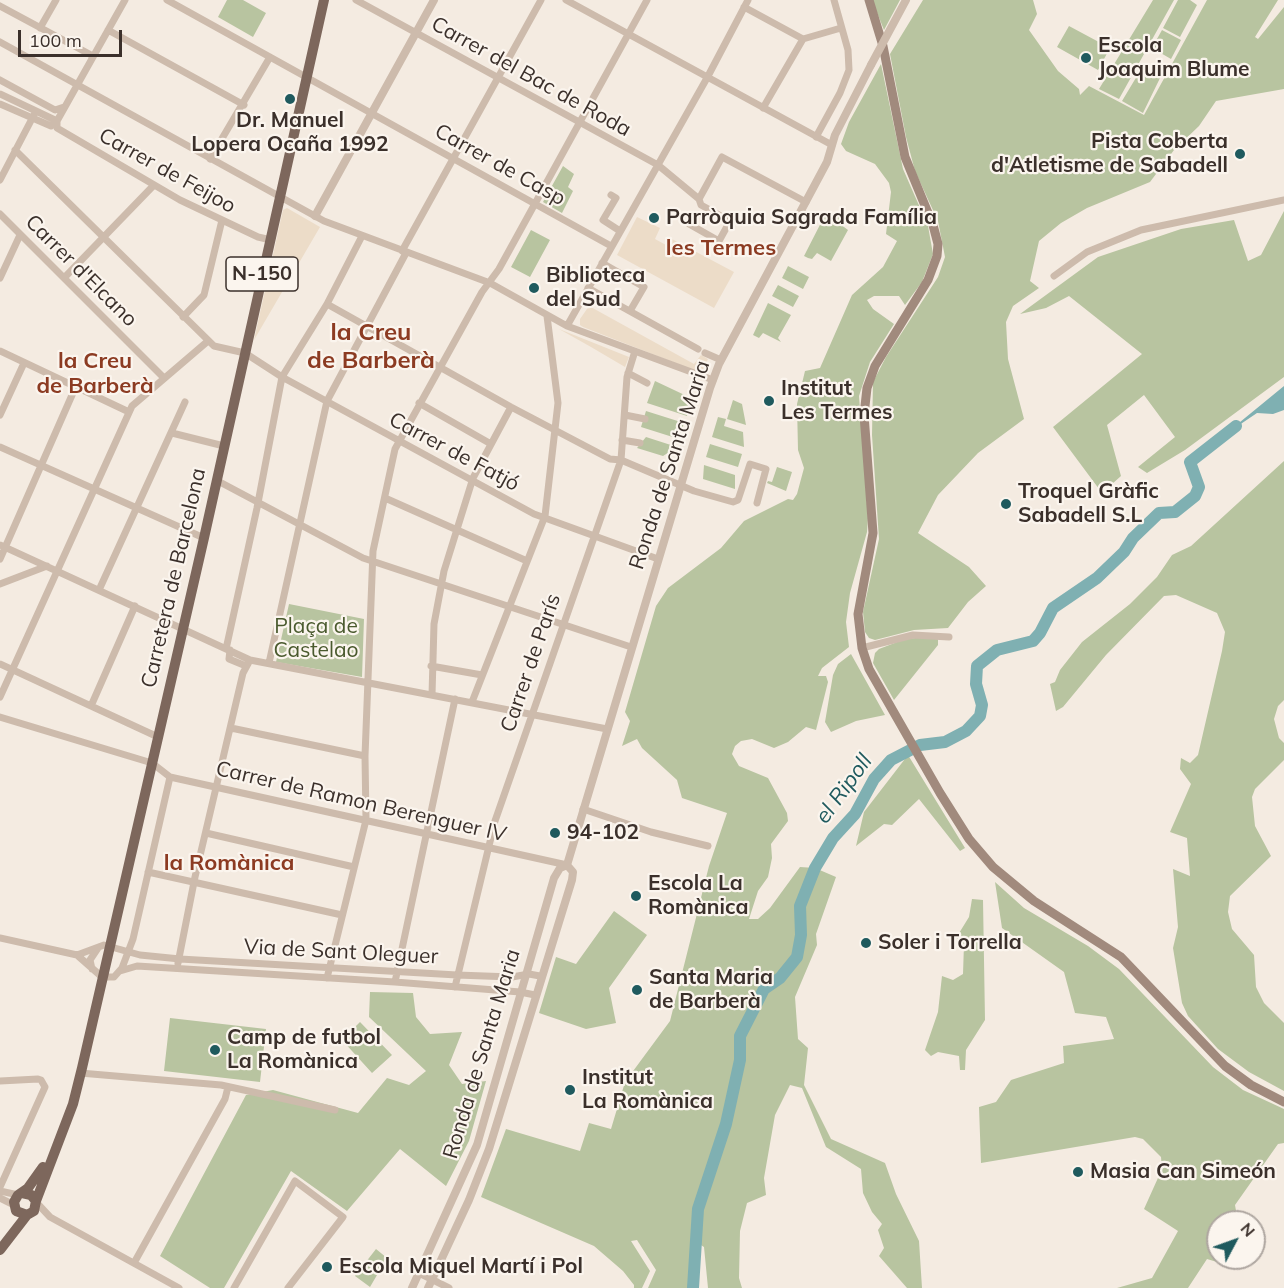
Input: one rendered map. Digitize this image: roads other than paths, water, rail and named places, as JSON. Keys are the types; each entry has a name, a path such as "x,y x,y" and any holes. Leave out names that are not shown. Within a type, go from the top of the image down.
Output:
{"main road":[{"name":"Carretera de Barcelona","path":"36,1202 73,1104 81,1073 324,0"},
{"path":"869,0 883,46 905,157 933,225 938,244 937,256 928,280 875,366 867,388 864,415 873,533 859,606 862,648 877,686 940,793 980,853 1005,879 1034,902 1121,957 1226,1066 1251,1084 1284,1102"},
{"name":"Carretera de Barcelona","path":"0,1250 17,1200 50,1161"},
{"path":"29,1215 18,1214 17,1200 31,1195 36,1202"},
{"name":"N-150","path":"29,1215 36,1202"},
{"name":"Carretera de Barcelona","path":"0,1250 29,1215"}],"street":[{"path":"40,28 56,0"},
{"path":"0,94 51,126 57,120 125,0"},
{"name":"Carrer de Casp","path":"166,0 180,3 270,57 611,246"},
{"name":"Carrer del Bac de Roda","path":"356,0 658,165 699,200 701,205 730,221 719,241 689,224"},
{"path":"315,216 434,0"},
{"path":"268,663 327,401 452,158 541,0"},
{"path":"566,0 832,145"},
{"path":"327,978 366,820 365,756 370,683 373,561 399,441 629,36 647,0"},
{"path":"816,137 846,80 849,59 834,0"},
{"name":"Ronda de Santa Maria","path":"567,865 713,380 721,360 827,162 832,145 871,65 906,0"},
{"path":"567,326 707,78 746,4 803,39"},
{"path":"0,6 93,57"},
{"path":"763,108 803,39 842,28"},
{"path":"108,30 244,105"},
{"path":"0,42 315,216 362,236 490,283 567,326 713,380"},
{"path":"210,159 244,105 270,57"},
{"path":"0,80 62,108"},
{"path":"0,104 33,114"},
{"path":"0,180 33,114"},
{"name":"Carrer de Feijoo","path":"57,120 57,128 154,185 222,220 271,240"},
{"path":"15,150 208,341 214,346 245,353"},
{"path":"699,200 722,157 806,202"},
{"path":"64,278 154,185"},
{"path":"611,195 616,198 603,220 620,231"},
{"path":"1054,276 1087,252 1141,230 1284,200"},
{"name":"Carrer d'Elcano","path":"0,214 164,378"},
{"path":"183,317 204,295 222,220"},
{"path":"0,278 20,235"},
{"path":"228,650 282,377 327,304 362,236"},
{"path":"602,263 644,287 630,311"},
{"path":"588,288 721,360"},
{"path":"327,304 511,407 610,459 621,460 733,502 738,500 750,464 766,469 757,503"},
{"path":"471,702 545,516 558,403 547,316"},
{"path":"0,698 11,669 58,573 132,406 208,341"},
{"path":"0,351 129,412"},
{"name":"Carrer de París","path":"455,987 488,849 561,625 621,460 628,372 635,351"},
{"name":"Carrer de Fatjó","path":"245,353 282,377 399,441 473,478 534,514 545,516 658,559"},
{"path":"0,415 24,363"},
{"path":"628,372 647,383"},
{"path":"0,559 2,546 76,386"},
{"path":"99,590 185,402"},
{"path":"419,403 491,444"},
{"path":"432,695 431,666 434,624 457,530 473,478 511,407"},
{"path":"625,415 645,420"},
{"path":"172,433 224,446"},
{"path":"622,440 640,443"},
{"path":"0,447 204,538"},
{"path":"216,480 298,525 373,561 631,647"},
{"path":"385,498 527,561"},
{"path":"2,546 183,628 228,650 248,663 268,663 607,729"},
{"path":"0,585 47,566"},
{"path":"91,706 135,606"},
{"path":"862,648 913,635 949,637"},
{"path":"177,969 206,833 248,663"},
{"path":"0,664 158,737"},
{"path":"431,666 482,675"},
{"path":"395,982 455,699"},
{"path":"0,717 152,763"},
{"path":"231,728 365,756"},
{"name":"Carrer de Ramon Berenguer IV","path":"152,763 170,777 567,865"},
{"path":"120,972 133,939 170,777"},
{"path":"583,810 651,832 708,846"},
{"path":"206,833 354,867"},
{"name":"Ronda de Santa Maria","path":"412,1288 477,1145 555,875 560,868 567,865"},
{"name":"Ronda de Santa Maria","path":"430,1284 469,1200 489,1149 540,976 572,880 573,872 567,865"},
{"path":"148,872 342,915"},
{"path":"0,938 77,955 108,947"},
{"path":"108,947 123,960"},
{"path":"92,969 90,960 108,947"},
{"name":"Via de Sant Oleguer","path":"108,947 140,955 180,959 457,975 540,976"},
{"path":"77,955 102,977"},
{"path":"137,966 134,958 140,955"},
{"name":"Via de Sant Oleguer","path":"102,977 110,978 137,966 395,982 535,995"},
{"path":"81,1073 228,1087 334,1110"},
{"path":"0,1081 38,1079 45,1087 0,1189 17,1200"},
{"path":"134,1263 225,1099 228,1087"},
{"path":"234,1288 295,1181 343,1217 288,1288"},
{"path":"0,1198 17,1200"},
{"path":"36,1202 47,1215 179,1288"},
{"path":"29,1215 47,1215"},
{"path":"419,1273 430,1284 449,1288"}],"water":[{"path":"1284,386 1284,410 1273,414 1257,413 1223,436"}],"waterway":[{"name":"el Ripoll","path":"693,1288 698,1209 726,1124 740,1060 740,1036 764,989 780,978 797,957 801,935 800,906 815,868 833,838 855,814 874,779 891,760 920,745 945,742 966,731 980,716 982,705 976,684 977,666 997,650 1033,641 1040,633 1053,608 1097,578 1159,513 1175,512 1195,496 1199,487 1190,462 1236,426"}],"place":[{"name":"Escola Joaquim Blume","path":"1086,58"},
{"name":"Dr. Manuel Lopera Ocaña 1992","path":"290,99"},
{"name":"Pista Coberta d'Atletisme de Sabadell","path":"1240,154"},
{"name":"Parròquia Sagrada Família","path":"654,218"},
{"name":"Biblioteca del Sud","path":"534,288"},
{"name":"Institut Les Termes","path":"769,401"},
{"name":"Troquel Gràfic Sabadell S.L","path":"1006,504"},
{"name":"94-102","path":"555,833"},
{"name":"Escola La Romànica","path":"636,896"},
{"name":"Soler i Torrella","path":"866,943"},
{"name":"Santa Maria de Barberà","path":"637,990"},
{"name":"Camp de futbol La Romànica","path":"215,1050"},
{"name":"Institut La Romànica","path":"570,1090"},
{"name":"Masia Can Simeón","path":"1078,1172"},
{"name":"Escola Miquel Martí i Pol","path":"327,1267"}],"district":[{"name":"les Termes","path":"721,248"},
{"name":"la Creu de Barberà","path":"371,347"},
{"name":"la Creu de Barberà","path":"95,374"},
{"name":"la Romànica","path":"229,863"}],"park label":[{"name":"Plaça de Castelao","path":"316,639"}]}
